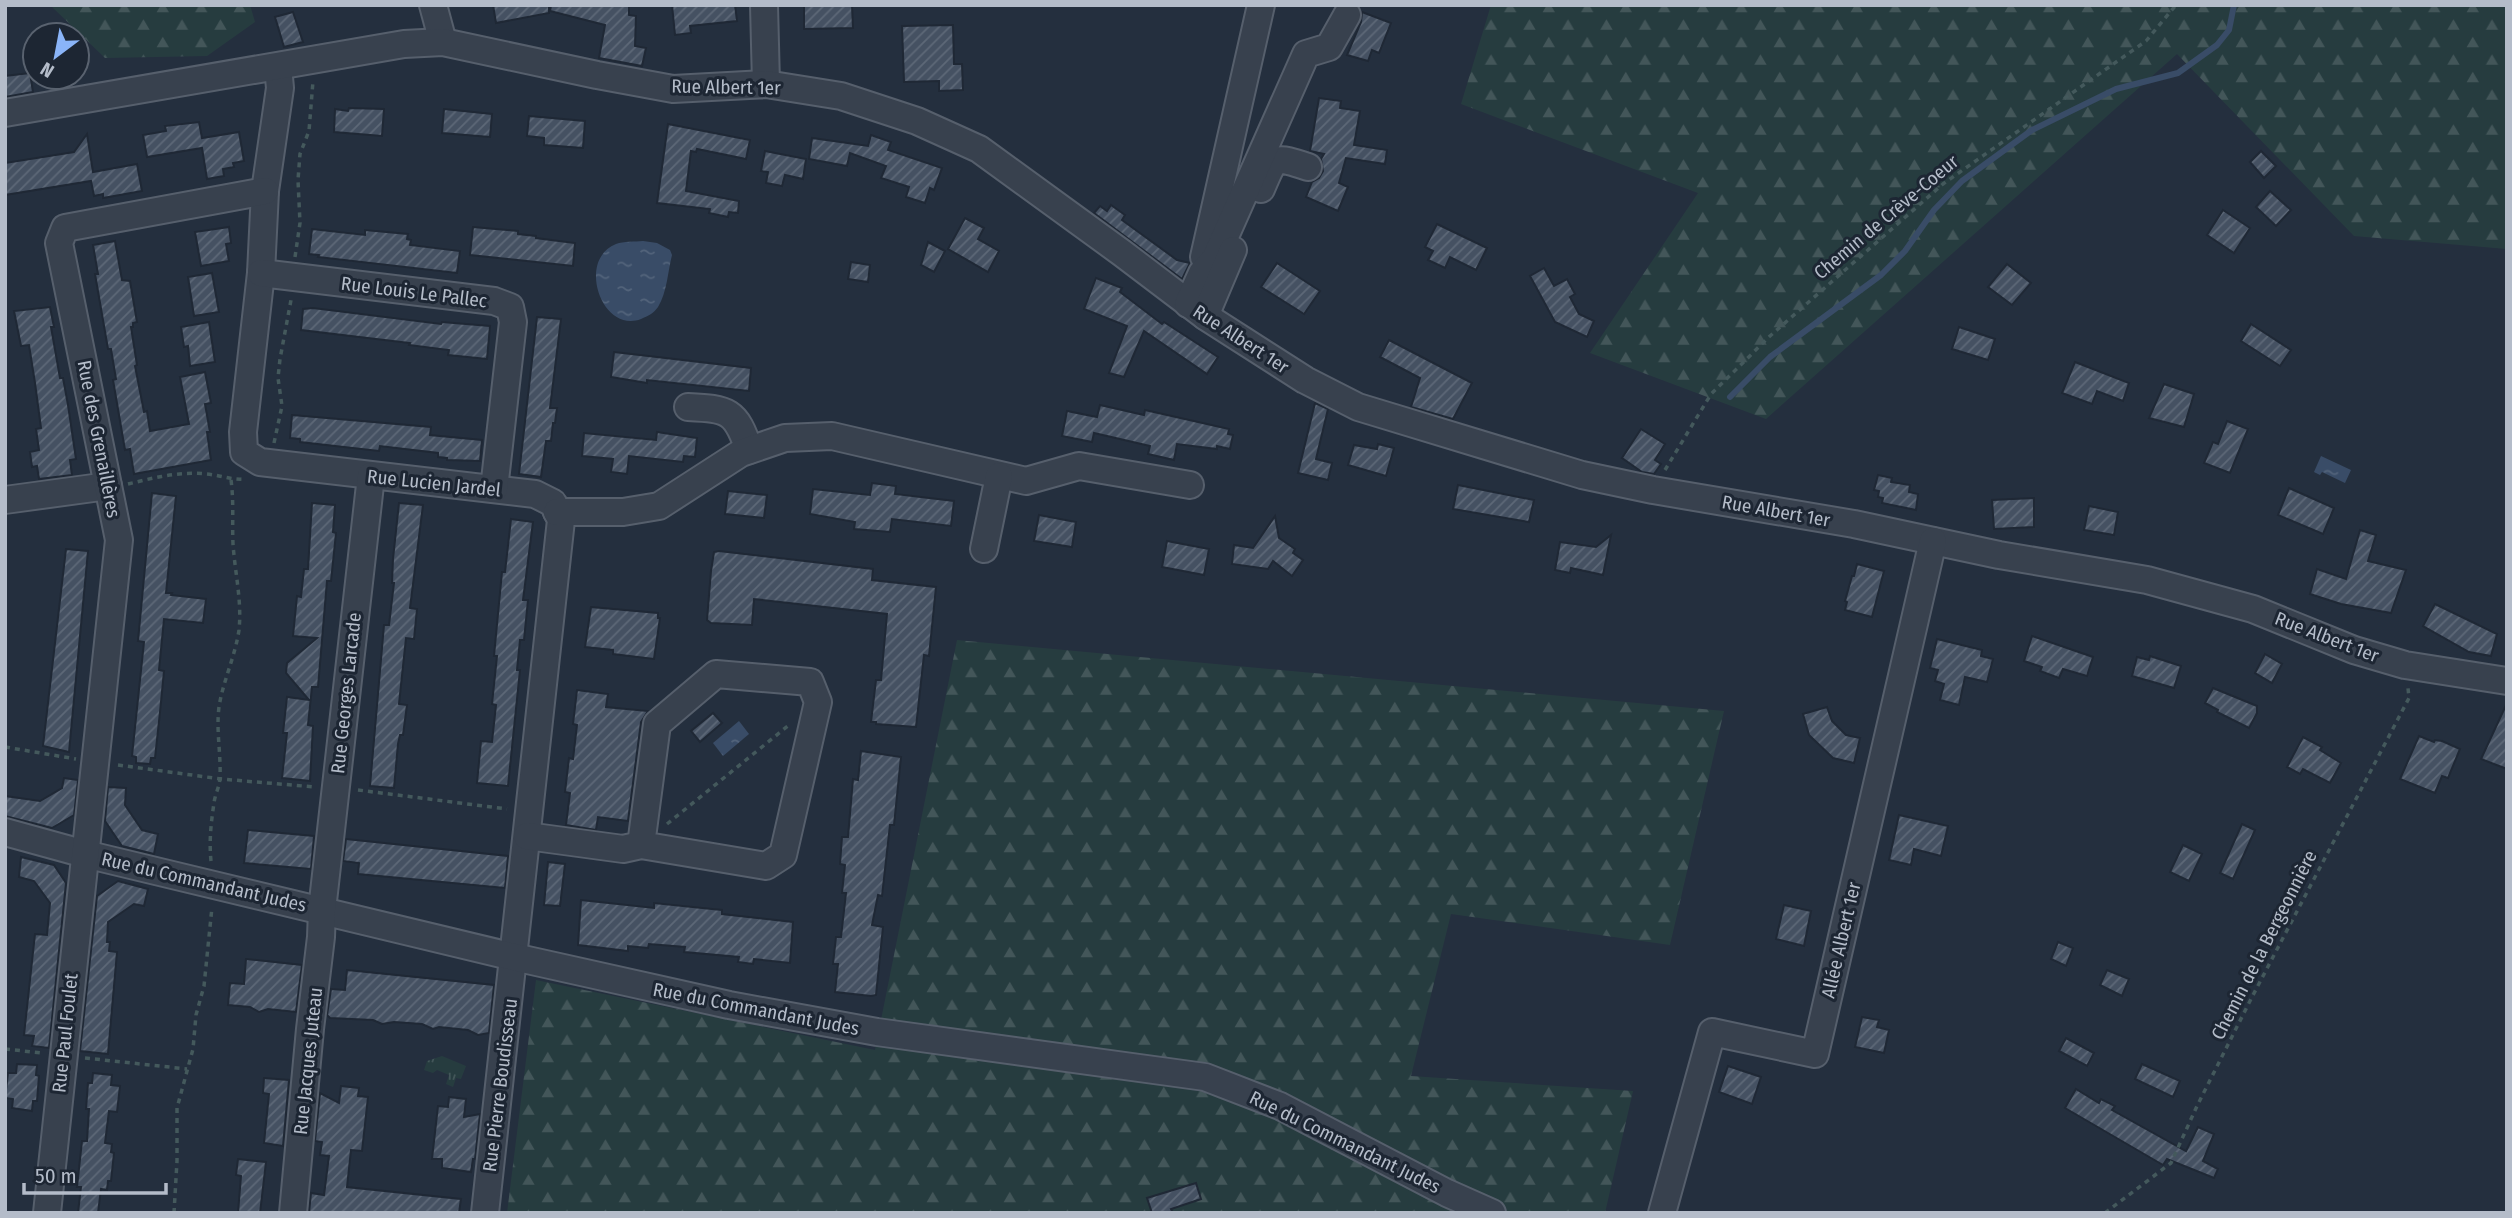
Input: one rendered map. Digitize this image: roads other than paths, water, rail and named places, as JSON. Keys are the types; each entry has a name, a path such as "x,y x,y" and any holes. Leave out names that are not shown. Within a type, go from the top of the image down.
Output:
{"street":[{"path":"433,5 443,42"},
{"path":"764,5 766,85"},
{"path":"1197,310 1204,251 1261,5"},
{"path":"1202,273 1215,258 1306,54 1329,47 1347,15"},
{"name":"Rue Albert 1er","path":"5,113 404,44 443,42 673,89 766,85 841,96 917,121 979,149 1197,310 1304,380 1358,407 1582,475 1653,490 1854,524 1999,555 2147,580 2253,609 2354,650 2405,665 2507,681"},
{"name":"Rue Lucien Jardel","path":"278,67 280,89 265,191 261,274 243,432 244,452 260,462 535,494 553,503 557,512"},
{"path":"1197,310 1272,163 1285,159 1308,167"},
{"name":"Rue des Grenaillères","path":"85,854 119,540 59,243 65,228 265,191"},
{"name":"Rue Louis Le Pallec","path":"261,274 495,301 510,307 513,322 494,489"},
{"path":"688,407 716,408 734,416 744,433 749,450"},
{"path":"514,957 559,553 561,520 557,512 623,512 659,506 741,453 785,438 832,436 1026,481 1079,466 1190,485"},
{"name":"Rue Georges Larcade","path":"322,910 371,476"},
{"path":"984,550 999,476"},
{"path":"5,500 108,486"},
{"name":"Allée Albert 1er","path":"1662,1213 1712,1032 1815,1054 1933,541"},
{"path":"529,824 623,849 641,845 766,866 783,855 818,702 810,682 716,674 657,724 641,845"},
{"name":"Rue du Commandant Judes","path":"5,832 85,854 514,957 729,1005 877,1032 1205,1077 1280,1106 1447,1193 1492,1213"},
{"name":"Rue Paul Foulet","path":"47,1213 85,854"},
{"name":"Rue Jacques Juteau","path":"293,1213 322,910"},
{"name":"Rue Pierre Boudisseau","path":"485,1213 514,957"}],"water":[{"path":"643,241 657,243 670,250 672,255 667,281 655,311 641,319 627,321 615,316 605,306 596,279 598,265 604,252 616,244"},
{"path":"2321,456 2351,470 2345,483 2322,472 2320,475 2314,472"},
{"path":"739,721 749,734 723,756 713,743"}],"waterway":[{"path":"1730,397 1770,357 1881,275 1905,251 1934,210 1962,181 2032,130 2116,89 2178,73 2217,45 2229,30 2234,5"}]}
